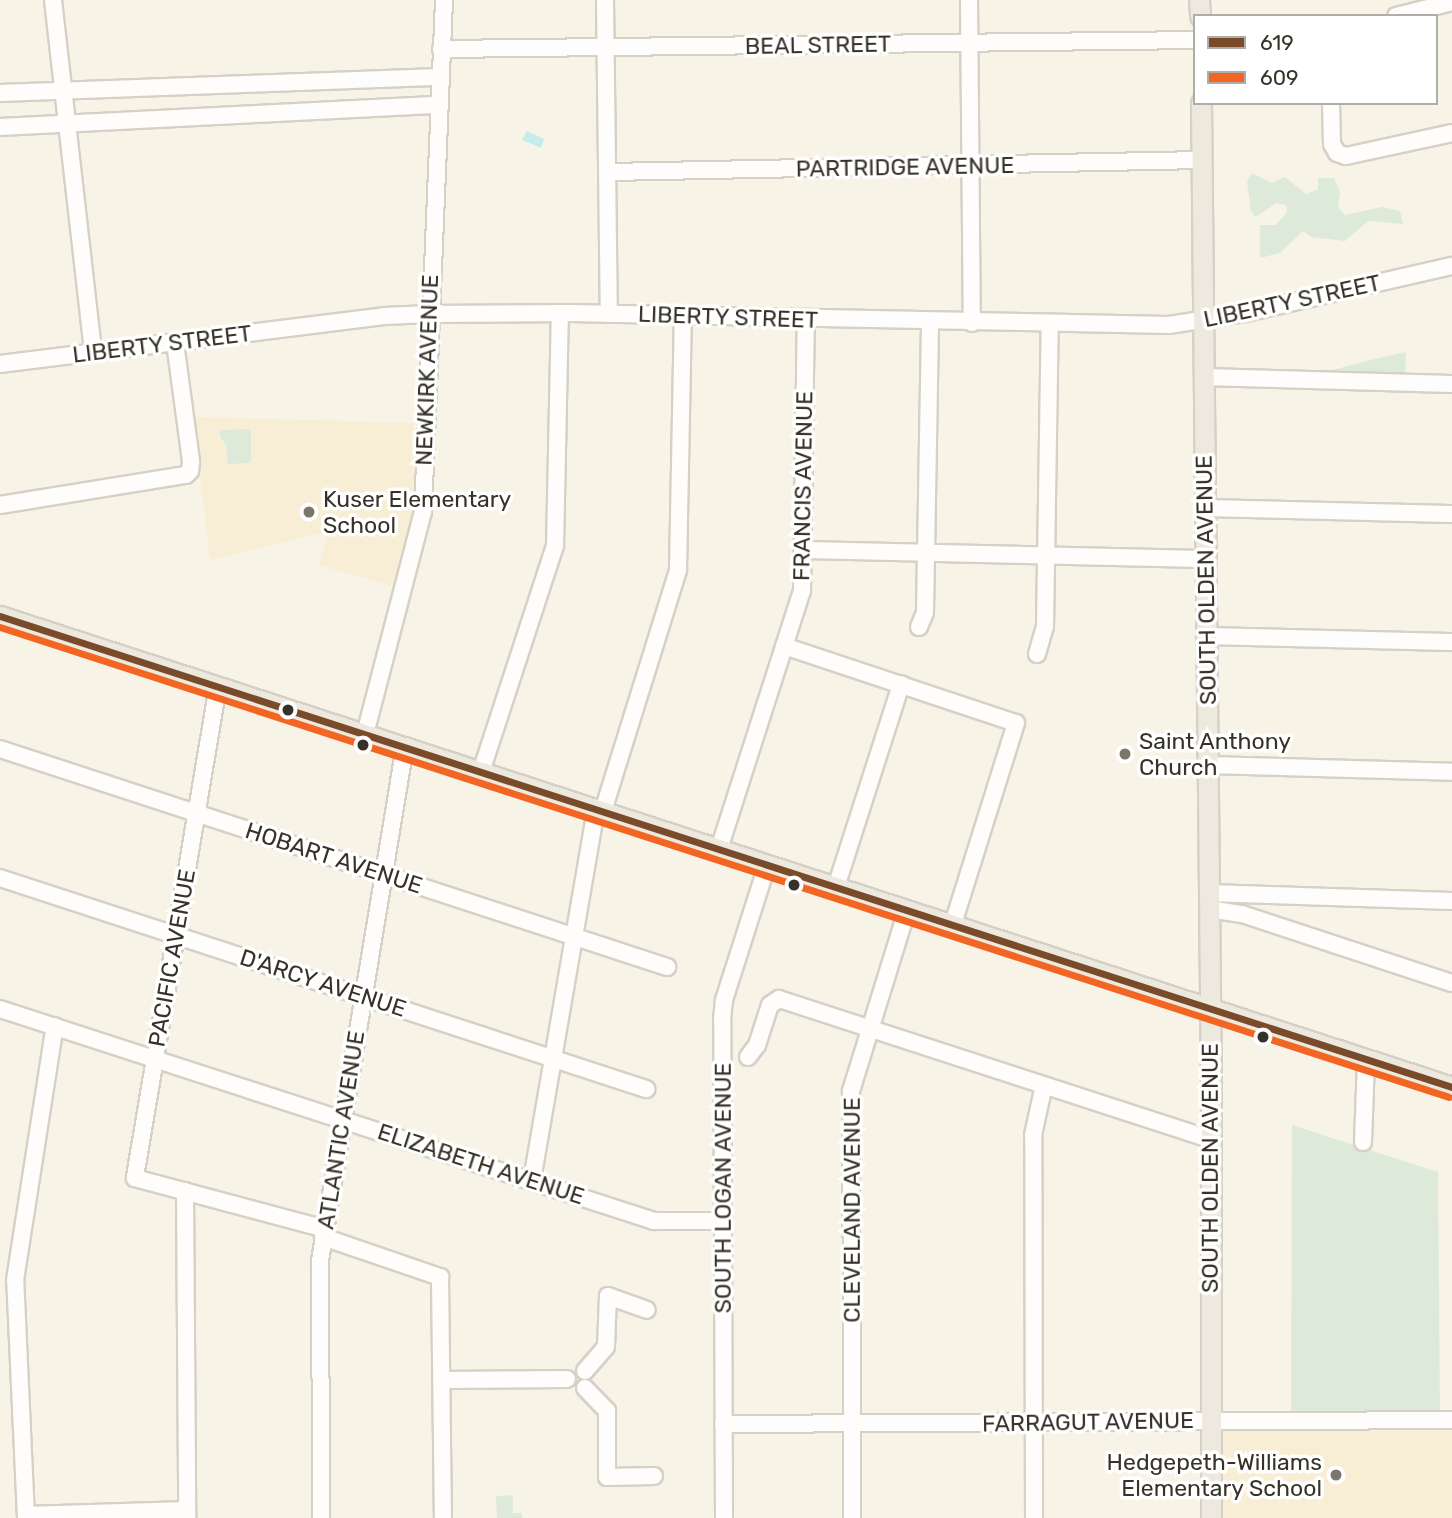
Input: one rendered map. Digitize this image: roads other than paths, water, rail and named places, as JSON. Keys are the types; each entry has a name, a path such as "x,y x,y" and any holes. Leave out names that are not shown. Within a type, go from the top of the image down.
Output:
{"main road":[{"name":"SOUTH OLDEN AVENUE","path":"1201,105 1211,1139 1211,1518"},
{"path":"0,615 1452,1087"}],"street":[{"path":"53,0 93,353"},
{"name":"NEWKIRK AVENUE","path":"365,734 423,512 444,0"},
{"path":"605,0 610,314"},
{"path":"969,0 972,323"},
{"path":"1404,14 1452,2"},
{"name":"BEAL STREET","path":"442,49 1193,40"},
{"path":"0,93 440,77"},
{"path":"0,127 438,105"},
{"path":"1331,105 1332,144 1338,153 1346,156 1452,133"},
{"name":"PARTRIDGE AVENUE","path":"609,172 971,167 1202,160"},
{"name":"LIBERTY STREET","path":"0,364 384,316 430,314 560,313 806,320 1169,325 1204,320 1452,266"},
{"path":"481,772 555,546 560,313"},
{"path":"531,1180 574,937 600,810 678,570 682,316"},
{"name":"FRANCIS AVENUE","path":"719,849 802,591 806,320"},
{"path":"919,627 925,612 930,322"},
{"path":"1037,653 1045,626 1051,323"},
{"path":"0,505 180,478 190,471 175,343"},
{"path":"1205,377 1452,384"},
{"path":"1205,508 1452,514"},
{"path":"802,550 1205,559"},
{"path":"1206,636 1452,642"},
{"path":"784,646 1016,723 953,924"},
{"path":"836,887 901,684"},
{"name":"PACIFIC AVENUE","path":"185,1191 135,1178 218,686"},
{"name":"ATLANTIC AVENUE","path":"321,1518 320,1261 405,746"},
{"name":"HOBART AVENUE","path":"0,749 667,967"},
{"path":"1208,765 1452,772"},
{"name":"SOUTH LOGAN AVENUE","path":"724,1518 724,1000 767,865"},
{"name":"D'ARCY AVENUE","path":"0,878 646,1089"},
{"path":"1209,901 1261,895 1452,901"},
{"path":"1251,918 1251,906 1261,895"},
{"path":"1209,901 1251,918 1452,983"},
{"name":"CLEVELAND AVENUE","path":"852,1518 851,1091 907,910"},
{"name":"SOUTH LOGAN AVENUE","path":"748,1057 757,1045 770,1005 779,999 869,1030"},
{"name":"ELIZABETH AVENUE","path":"0,1009 654,1221 724,1221"},
{"path":"55,1026 15,1280 26,1516 187,1514 185,1191 324,1233 440,1276 443,1518"},
{"path":"869,1030 1211,1139"},
{"path":"1363,1142 1366,1059"},
{"path":"1034,1518 1033,1135 1044,1085"},
{"path":"585,1371 606,1347 608,1296 648,1310"},
{"path":"567,1379 574,1369 585,1371 589,1378 585,1388"},
{"path":"442,1380 567,1379"},
{"path":"567,1379 573,1390 585,1388"},
{"path":"585,1388 607,1411 607,1477 654,1476"},
{"name":"FARRAGUT AVENUE","path":"723,1424 1452,1420"}],"water":[{"path":"527,131 544,139 541,148 522,140"}],"place":[{"name":"Kuser Elementary School","path":"309,512"},
{"name":"Saint Anthony Church","path":"1125,754"},
{"name":"Hedgepeth-Williams Elementary School","path":"1336,1475"}]}
